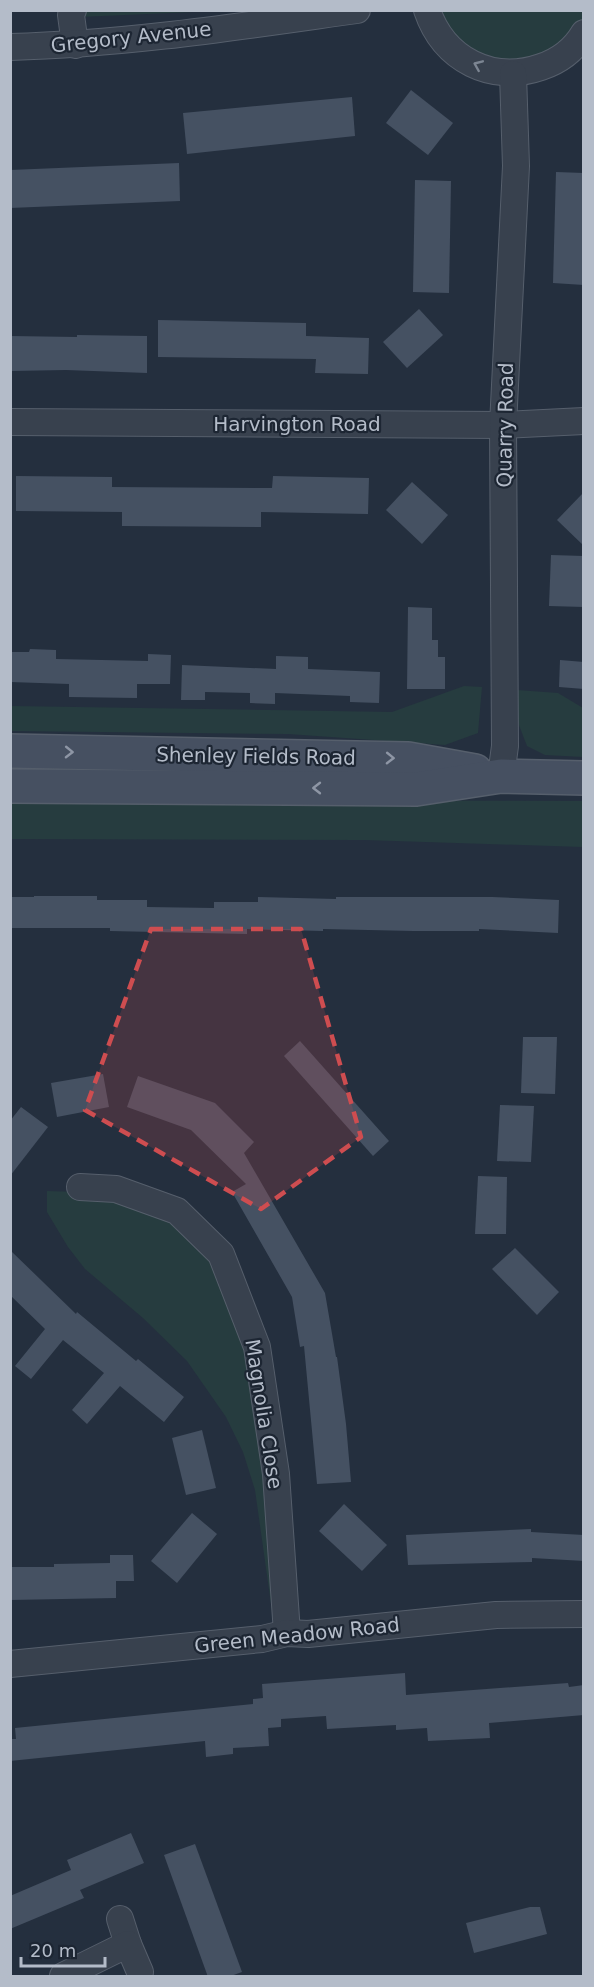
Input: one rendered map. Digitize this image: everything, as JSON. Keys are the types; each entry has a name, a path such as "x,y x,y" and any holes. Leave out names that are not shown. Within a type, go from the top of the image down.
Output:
{"street":[{"path":"73,10 71,15 75,45"},
{"name":"Gregory Avenue","path":"10,47 75,45 227,19 357,10"},
{"path":"427,10 432,25 444,42 461,58 480,68 513,74 554,63 576,45 584,33"},
{"name":"Quarry Road","path":"501,776 505,746 503,425 516,166 513,74"},
{"name":"Harvington Road","path":"10,423 503,425 584,421"},
{"name":"Shenley Fields Road","path":"10,751 408,759 501,776 584,778"},
{"name":"Shenley Fields Road","path":"10,786 416,789 501,776"},
{"name":"Magnolia Close","path":"80,1186 116,1189 177,1211 221,1254 257,1347 276,1474 287,1633"},
{"name":"Green Meadow Road","path":"10,1664 262,1639 287,1633 308,1634 496,1615 584,1614"},
{"path":"120,1919 140,1972"},
{"path":"63,1977 128,1944"}],"highlighted area":[{"path":"151,929 301,929 361,1137 261,1209 85,1110"}],"green space":[{"path":"80,10 216,11 79,17"},
{"path":"432,11 583,11 583,23 550,60 482,64"},
{"path":"464,686 482,687 478,733 445,745 288,734 11,731 11,706 392,712"},
{"path":"517,690 558,693 583,708 583,757 545,755 527,746 517,720"},
{"path":"10,800 583,801 583,847 364,840 11,839"},
{"path":"47,1191 78,1192 173,1217 217,1261 252,1350 282,1616 273,1618 255,1490 243,1452 226,1417 187,1361 143,1318 85,1269 68,1247 47,1212"}],"building":[{"path":"411,90 453,123 428,155 386,123"},
{"path":"352,97 355,136 187,154 183,113"},
{"path":"179,163 180,201 10,208 10,170"},
{"path":"556,172 584,173 584,285 553,283"},
{"path":"415,180 451,181 449,293 413,292"},
{"path":"419,309 443,335 407,368 383,342"},
{"path":"158,320 306,323 306,336 369,338 368,374 315,373 316,359 158,357"},
{"path":"77,335 147,336 147,373 66,370 10,371 10,336 77,337"},
{"path":"16,476 112,477 112,487 272,488 273,476 369,478 368,514 261,512 261,527 122,526 122,512 16,511"},
{"path":"412,482 448,515 422,544 386,510"},
{"path":"584,492 584,546 557,520"},
{"path":"551,555 584,556 584,607 549,606"},
{"path":"408,607 432,608 432,640 438,640 438,657 445,657 445,689 407,689"},
{"path":"30,649 56,650 56,659 148,661 148,654 171,655 170,684 137,684 137,698 69,697 69,684 10,682 10,652 29,652"},
{"path":"276,656 308,657 308,669 380,672 379,703 350,702 350,696 275,693 275,704 250,703 250,693 205,692 205,700 181,700 182,665 276,669"},
{"path":"560,660 584,662 584,689 559,687"},
{"path":"97,896 97,900 147,900 147,907 214,908 214,902 258,902 258,897 336,899 336,897 492,897 559,900 558,933 479,929 479,931 414,931 323,929 323,931 247,929 247,934 110,931 110,928 10,928 10,897"},
{"path":"523,1037 557,1037 555,1094 521,1093"},
{"path":"300,1041 389,1141 373,1156 284,1056"},
{"path":"103,1074 109,1107 57,1117 51,1083"},
{"path":"138,1076 215,1103 254,1142 244,1153 325,1293 337,1357 351,1482 317,1484 304,1346 300,1347 292,1297 232,1192 246,1184 191,1130 127,1107"},
{"path":"500,1105 534,1106 531,1162 497,1161"},
{"path":"21,1107 48,1127 10,1176 10,1121"},
{"path":"478,1176 507,1177 506,1234 475,1234"},
{"path":"515,1248 559,1292 537,1315 492,1269"},
{"path":"10,1250 76,1314 77,1312 184,1397 164,1422 120,1386 87,1424 72,1410 104,1373 63,1340 31,1379 15,1366 45,1329 10,1295"},
{"path":"202,1430 216,1488 186,1495 172,1438"},
{"path":"344,1504 387,1545 362,1571 319,1531"},
{"path":"192,1513 217,1534 177,1583 151,1561"},
{"path":"531,1529 531,1532 584,1535 584,1561 532,1558 532,1562 408,1565 406,1535"},
{"path":"110,1555 133,1555 134,1581 116,1581 116,1598 10,1600 10,1567 110,1563"},
{"path":"405,1673 406,1695 568,1683 569,1687 584,1685 584,1715 489,1723 490,1738 428,1741 427,1728 396,1730 396,1725 327,1729 326,1716 281,1719 281,1727 268,1728 269,1746 233,1748 233,1754 206,1757 205,1741 10,1761 10,1739 16,1739 15,1728 253,1704 253,1699 263,1698 262,1684"},
{"path":"131,1833 144,1863 80,1890 84,1898 10,1929 10,1896 71,1870 67,1860"},
{"path":"195,1844 242,1972 228,1977 208,1977 164,1855"},
{"path":"530,1907 540,1907 547,1934 474,1953 466,1923"}]}
